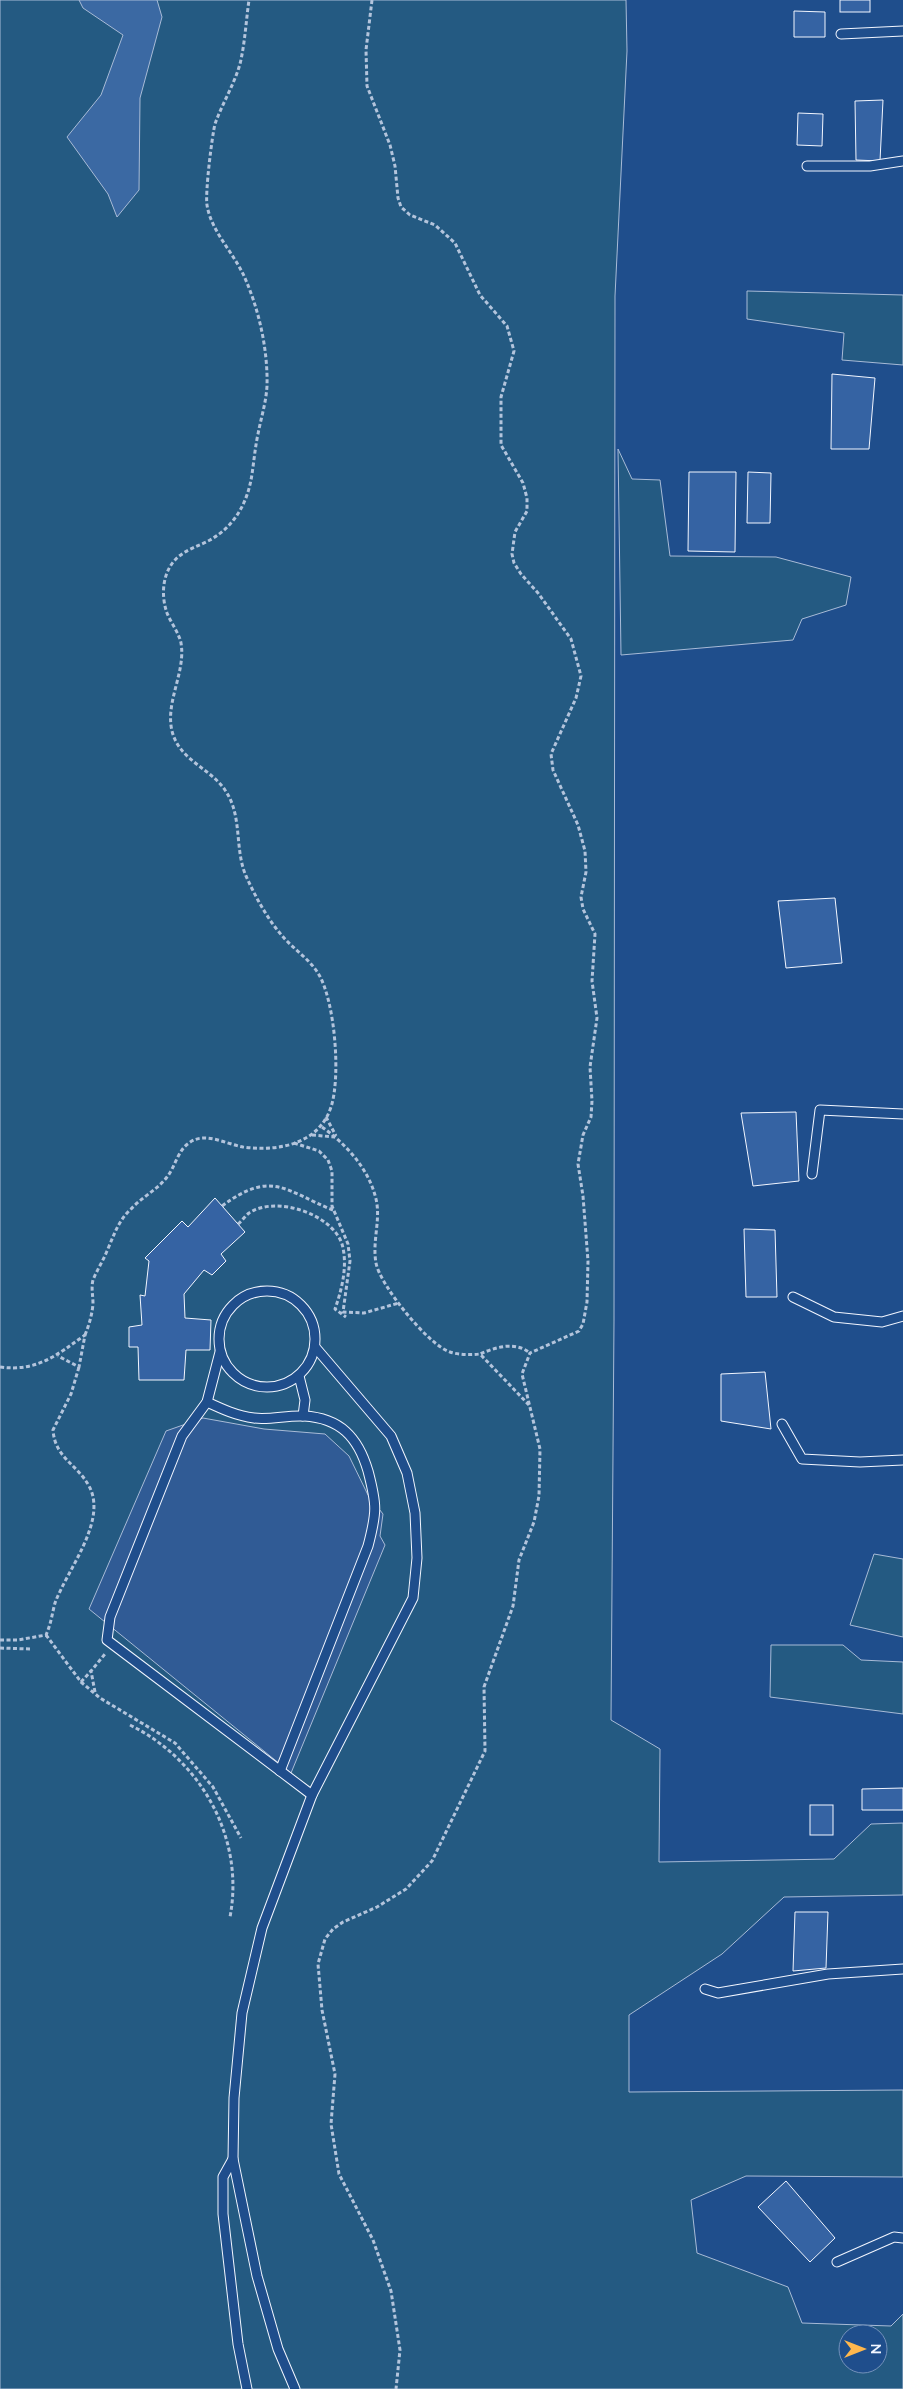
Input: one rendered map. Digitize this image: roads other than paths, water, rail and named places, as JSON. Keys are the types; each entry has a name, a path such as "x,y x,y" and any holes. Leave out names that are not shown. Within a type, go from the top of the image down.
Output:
{"lane":[{"path":"841,34 903,31"},
{"path":"807,166 870,166 903,161"},
{"path":"812,1174 820,1110 903,1114"},
{"path":"220,1352 227,1367 238,1378 253,1386 269,1388 285,1385 299,1376 306,1368 315,1347 315,1331 310,1317 300,1304 288,1295 272,1291 257,1292 242,1298 230,1308 222,1321 219,1336 220,1352 207,1402 182,1436 110,1617 107,1640 312,1796"},
{"path":"793,1297 834,1317 882,1322 903,1316"},
{"path":"295,2389 278,2349 257,2276 233,2159 234,2098 242,2013 262,1928 312,1796 413,1598 417,1558 414,1513 407,1473 391,1436 315,1347"},
{"path":"299,1376 305,1400 304,1416"},
{"path":"207,1402 231,1413 255,1418 304,1416 335,1422 352,1437 364,1459 374,1494 376,1515 368,1546 280,1771"},
{"path":"782,1424 802,1459 860,1462 903,1460"},
{"path":"705,1989 718,1993 828,1974 903,1970"},
{"path":"233,2159 223,2177 223,2214 238,2344 247,2389"},
{"path":"837,2262 894,2237 903,2238"}]}
